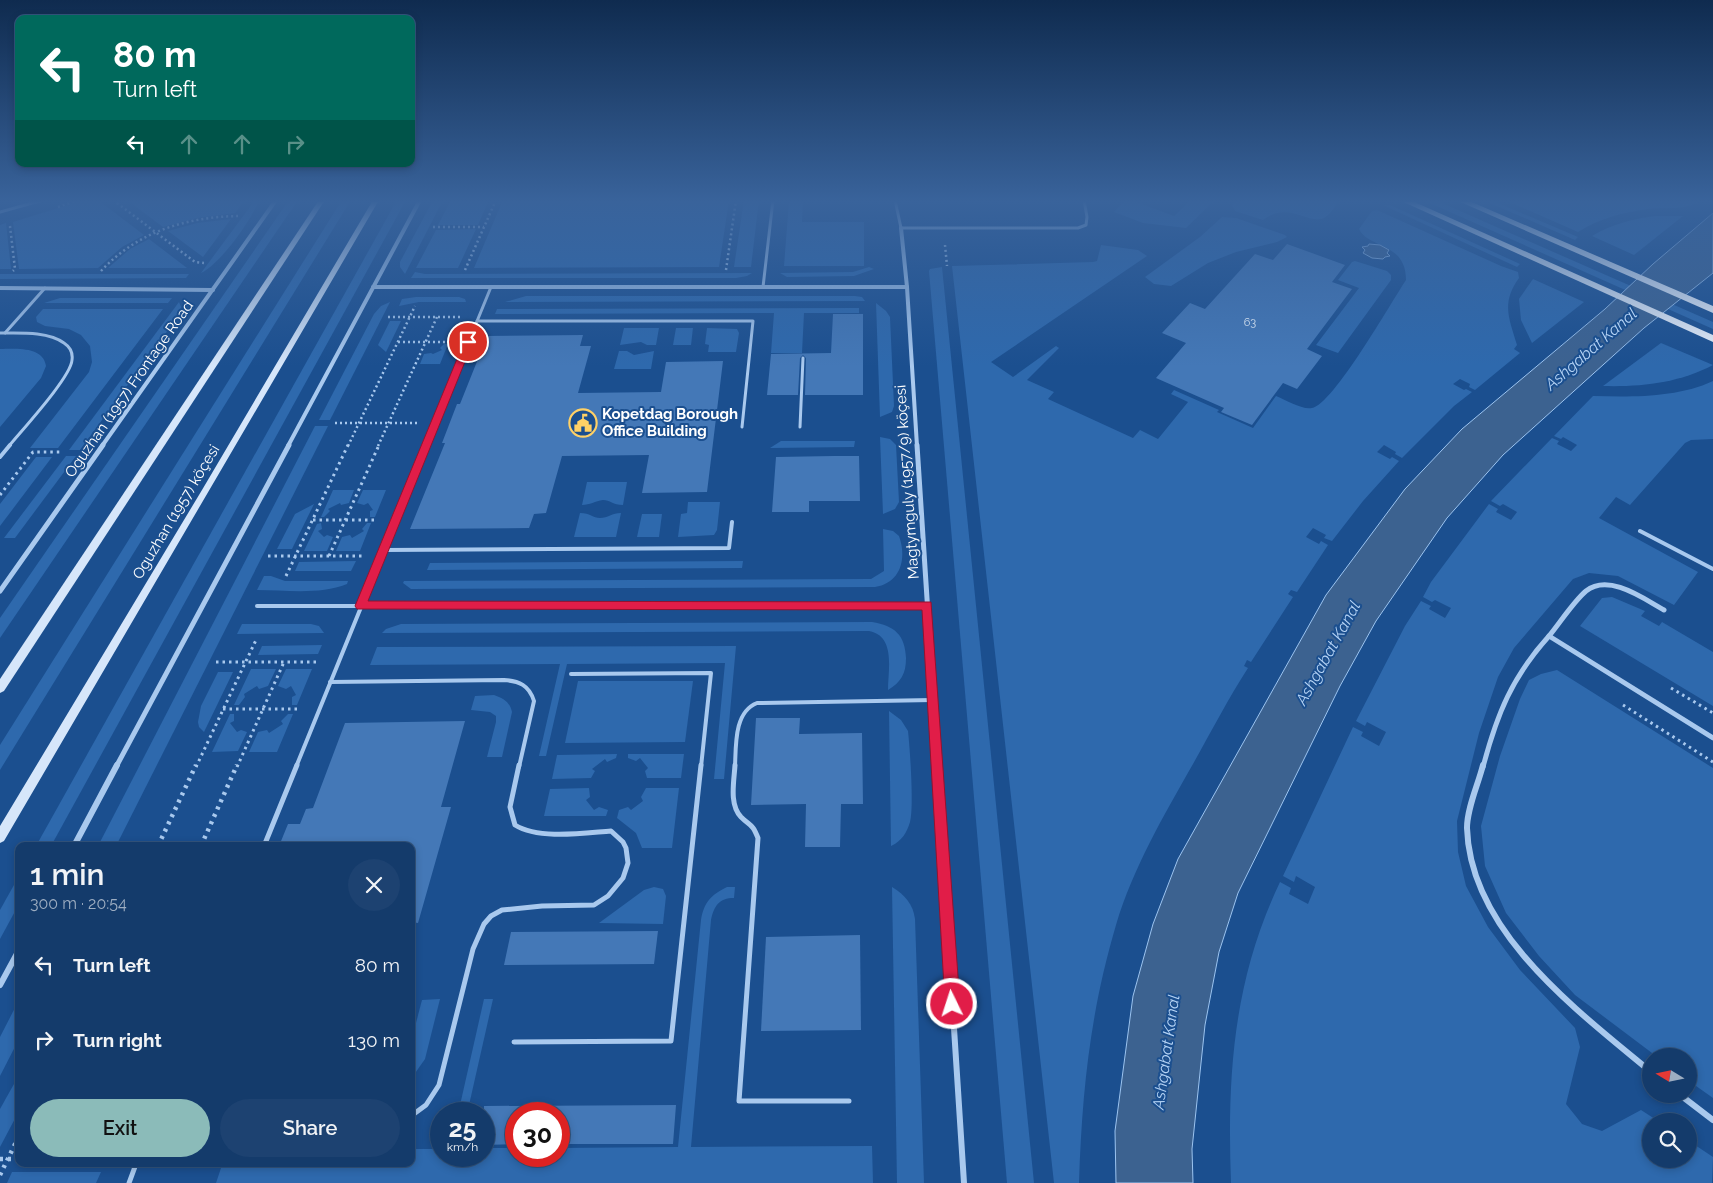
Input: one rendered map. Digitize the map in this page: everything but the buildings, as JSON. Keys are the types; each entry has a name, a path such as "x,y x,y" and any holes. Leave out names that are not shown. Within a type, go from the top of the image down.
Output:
{"main road":[{"path":"0,688 286,255"},
{"name":"Oguzhan (1957) köçesi","path":"0,837 206,492 344,255"},
{"path":"1526,255 1712,339"},
{"path":"1588,255 1713,310"}],"street":[{"name":"Oguzhan (1957) Frontage Road","path":"0,591 237,255"},
{"path":"76,842 390,255"},
{"name":"Magtymguly (1957/9) köçesi","path":"904,255 964,1183"},
{"path":"373,287 907,287"},
{"path":"0,288 213,290"},
{"path":"1642,1064 1561,995 1520,952 1492,912 1474,869 1467,827 1490,736 1508,694 1523,666 1586,591 1592,587 1599,586 1623,589 1664,610"},
{"path":"1549,636 1713,738"},
{"path":"0,985 15,957"},
{"path":"1690,1103 1713,1120"}],"lane":[{"path":"763,287 767,255"},
{"path":"266,842 490,287"},
{"path":"5,334 45,288"},
{"path":"477,321 753,321 742,427"},
{"path":"0,334 52,336 66,344 72,356 72,366 67,374 0,457"},
{"path":"800,427 803,358"},
{"path":"384,550 730,548 732,522"},
{"path":"1640,531 1713,569"},
{"path":"257,606 927,606"},
{"path":"514,1042 670,1041 711,673 572,674"},
{"path":"330,682 504,680 525,684 530,689 534,701 510,807 511,817 515,825 535,833 611,832 620,836 625,844 628,858 628,867 619,886 607,898 594,904 509,909 495,912 487,921 478,934 473,949 439,1085 426,1105 415,1113"},
{"path":"849,1101 739,1101 758,838 752,825 742,820 734,810 733,798 739,726 742,714 751,704 763,700 933,700"},
{"path":"129,1183 135,1167"}],"path":[{"path":"13,272 15,269 14,255"},
{"path":"101,271 116,255"},
{"path":"186,255 195,262 204,262"},
{"path":"465,271 472,255"},
{"path":"726,270 728,255"},
{"path":"946,255 947,266"},
{"path":"286,576 415,306"},
{"path":"388,317 460,317"},
{"path":"329,556 437,317"},
{"path":"398,342 449,342"},
{"path":"335,423 435,423"},
{"path":"0,495 33,452 62,452"},
{"path":"313,520 373,520"},
{"path":"268,556 358,556"},
{"path":"160,842 256,640"},
{"path":"216,662 315,662"},
{"path":"203,842 284,662"},
{"path":"1616,702 1713,762"},
{"path":"224,709 295,709"},
{"path":"0,1175 15,1144"},
{"path":"0,1159 15,1159"}],"shaded area":[{"path":"0,255 10,255 11,269 0,269"},
{"path":"17,255 113,255 98,268 19,269"},
{"path":"123,255 170,255 187,268 108,268"},
{"path":"214,255 222,255 209,268 201,273"},
{"path":"251,255 260,255 0,638 0,618"},
{"path":"307,255 317,255 0,770 0,745"},
{"path":"366,255 376,255 53,842 38,842"},
{"path":"404,255 415,255 405,274 400,267"},
{"path":"423,255 464,255 458,268 416,268"},
{"path":"479,255 721,255 719,267 474,268"},
{"path":"736,255 752,255 751,267 734,267"},
{"path":"785,255 864,255 864,266 784,266"},
{"path":"1098,255 1147,256 991,362 1013,377 1056,346 1059,348 1027,380 1054,392 1048,399 1133,438 1140,430 1158,439 1188,402 1171,394 1174,390 1253,428 1276,396 1308,408 1312,408 1321,402 1334,390 1347,372 1406,280 1400,259 1397,255 1477,255 1518,272 1519,278 1510,295 1508,311 1517,345 1514,349 1520,353 1475,390 1469,387 1470,384 1460,379 1453,384 1472,392 1454,406 1402,458 1384,445 1377,452 1390,459 1392,457 1399,461 1363,501 1332,541 1324,538 1326,535 1313,528 1306,537 1319,544 1321,541 1328,545 1297,592 1291,590 1288,594 1293,597 1251,662 1247,660 1244,666 1248,668 1160,822 1131,883 1107,958 1094,1021 1082,1117 1079,1183 1054,1183 952,266 1093,262 1097,261"},
{"path":"1175,255 1228,255 1208,263 1171,286 1154,284 1145,277"},
{"path":"1492,255 1501,255 1520,264 1517,267"},
{"path":"1547,255 1561,255 1713,322 1713,329"},
{"path":"1355,261 1387,271 1391,275 1391,280 1338,353 1316,345 1359,288 1338,280 1352,262"},
{"path":"869,267 874,269 854,276 787,277 780,273 853,272"},
{"path":"942,267 1034,1183 1007,1183 929,271 930,269"},
{"path":"415,272 425,274 752,273 736,278 411,278"},
{"path":"0,274 189,274 186,278 0,279"},
{"path":"1533,279 1584,302 1532,343 1521,320 1519,299"},
{"path":"526,296 855,296 862,297 865,301 505,302"},
{"path":"416,297 459,297 465,299 466,302 419,302 399,306 402,299"},
{"path":"60,298 172,298 168,303 44,303"},
{"path":"179,302 181,307 179,315 80,450 69,450"},
{"path":"390,302 330,420 319,420 374,314 381,306"},
{"path":"876,303 890,317 894,406 892,412 880,417"},
{"path":"859,308 859,313 804,313 802,353 771,353 774,313 495,314 497,309"},
{"path":"43,309 163,309 58,448 30,448 89,372 92,362 90,346 81,335 69,329 45,326 37,322 36,317"},
{"path":"390,321 401,321 386,352 378,345"},
{"path":"624,328 659,328 656,345 647,345 641,342 620,345"},
{"path":"676,328 693,328 691,345 673,345"},
{"path":"707,328 737,329 739,333 736,352 708,352 709,345 705,344"},
{"path":"1661,343 1713,365 1687,376 1660,383 1603,386"},
{"path":"444,344 448,344 440,364 420,364 424,354 433,354 442,350 440,348"},
{"path":"0,349 20,349 34,352 40,355 46,366 41,378 0,427"},
{"path":"619,351 627,351 634,355 654,351 651,369 614,369"},
{"path":"1713,381 1713,439 1691,440 1685,443 1630,505 1616,497 1599,518 1698,572 1674,605 1618,576 1589,573 1573,579 1514,648 1498,677 1479,733 1457,821 1458,852 1466,886 1488,927 1520,970 1575,1028 1580,1047 1566,1104 1582,1124 1602,1131 1641,1110 1646,1113 1642,1113 1642,1168 1697,1168 1697,1146 1713,1157 1712,1183 1231,1183 1230,1105 1232,1067 1236,1030 1252,956 1264,919 1280,882 1291,888 1289,894 1308,904 1315,887 1296,876 1294,882 1283,876 1353,727 1363,732 1361,736 1379,746 1386,732 1367,722 1365,726 1356,721 1405,626 1421,601 1431,606 1429,609 1445,618 1451,608 1435,600 1432,602 1423,597 1431,582 1489,504 1498,509 1496,512 1511,520 1517,512 1503,504 1500,506 1491,501 1552,438 1559,441 1557,444 1571,451 1577,445 1563,437 1561,439 1554,436 1593,396 1654,395 1699,387"},
{"path":"315,426 328,426 118,842 100,842"},
{"path":"880,437 890,439 896,445 899,502 895,509 883,514"},
{"path":"781,441 855,441 854,447 770,448"},
{"path":"66,456 76,456 15,538 4,538"},
{"path":"36,457 52,457 0,526 0,504"},
{"path":"587,482 627,482 623,505 603,500 582,505"},
{"path":"333,490 354,490 349,503 341,505 340,503 328,509 330,511 324,517 321,517"},
{"path":"363,490 386,490 375,517 370,517 370,511 373,510 368,503 364,505 357,503"},
{"path":"688,502 720,502 717,530 714,535 678,537 681,514 687,513"},
{"path":"314,504 292,549 277,549 295,514"},
{"path":"580,513 600,518 621,513 616,537 574,537"},
{"path":"642,514 662,514 659,537 637,537"},
{"path":"321,523 322,529 318,531 324,537 327,535 333,537 327,551 304,551 317,524"},
{"path":"367,523 371,523 360,551 336,551 342,537 350,535 352,538 364,531 362,529"},
{"path":"883,529 893,531 899,536 902,561 896,575 891,580 884,585 875,587 411,589 403,583 404,581 871,579 884,571"},
{"path":"356,561 351,571 295,571 299,562"},
{"path":"743,561 742,568 427,570 430,563"},
{"path":"264,576 271,576 285,581 348,581 347,584 326,590 257,590"},
{"path":"1612,597 1645,611 1641,616 1659,626 1662,622 1713,652 1713,706 1580,626 1602,598"},
{"path":"872,622 893,629 904,643 906,664 904,673 899,681 888,690 889,655 887,647 878,634 869,631 382,633 386,629 401,624"},
{"path":"242,624 311,624 319,626 324,633 237,634"},
{"path":"322,645 318,654 258,655 262,646"},
{"path":"736,646 724,779 714,779 725,663 567,664 546,756 539,756 560,664 370,665 377,647"},
{"path":"251,669 276,669 268,686 259,689 257,686 244,694 245,697 239,705 234,705"},
{"path":"286,669 312,669 297,705 292,705 292,697 296,695 291,686 286,689 278,686"},
{"path":"1557,670 1713,768 1713,1098 1698,1087 1698,1048 1645,1048 1575,995 1539,956 1506,913 1485,866 1481,826 1500,756 1520,699 1529,680 1541,674"},
{"path":"218,672 233,672 204,732 199,727 198,722 201,706"},
{"path":"578,681 693,681 685,742 565,743"},
{"path":"494,695 506,701 512,712 502,757 487,757 496,716 490,712 471,710 475,696"},
{"path":"889,711 901,720 908,731 912,791 909,826 901,839 891,846"},
{"path":"230,714 234,714 234,721 230,723 237,732 241,730 247,732 238,751 212,752"},
{"path":"288,714 293,714 277,752 249,752 258,732 267,730 269,733 283,724 281,721"},
{"path":"617,754 616,758 607,762 605,759 592,769 595,771 591,778 552,779 557,755"},
{"path":"628,754 684,754 681,778 647,778 645,771 648,768 640,758 636,761 628,758"},
{"path":"589,788 590,797 586,800 594,810 599,807 608,810 606,816 544,816 550,789"},
{"path":"646,788 679,788 672,848 642,848 636,833 617,818 619,810 628,807 631,810 643,801 641,797"},
{"path":"15,883 15,911 0,939 0,910"},
{"path":"654,887 663,889 666,896 663,924 599,923 644,890"},
{"path":"727,887 735,887 734,898 721,901 714,911 711,920 691,1147 872,1146 873,1183 216,1183 221,1167 415,1167 415,1149 430,1149 430,1167 495,1167 495,1148 505,1148 505,1167 570,1167 570,1148 678,1147 701,920 704,908 709,900"},
{"path":"892,887 908,900 915,919 924,1183 897,1183"},
{"path":"440,999 425,1059 415,1073 415,1027 422,1000"},
{"path":"484,999 493,999 470,1102 461,1102"},
{"path":"15,1008 15,1047 0,1076 0,1037"},
{"path":"15,1082 15,1119 0,1147 0,1109"},
{"path":"12,1172 101,1172 96,1183 7,1183"}],"water":[{"path":"1367,255 1390,256 1383,259 1372,258"},
{"name":"Ashgabat Kanal","path":"1663,255 1713,255 1713,273 1644,328 1503,455 1447,518 1376,621 1340,686 1238,893 1219,952 1205,1025 1192,1149 1193,1183 1116,1183 1115,1131 1133,996 1153,924 1178,859 1326,595 1405,489 1462,429 1605,309"}],"place":[{"name":"Kopetdag Borough Office Building","path":"583,423"}],"route":[{"path":"468,342 361,606 927,606 952,1004"}]}
